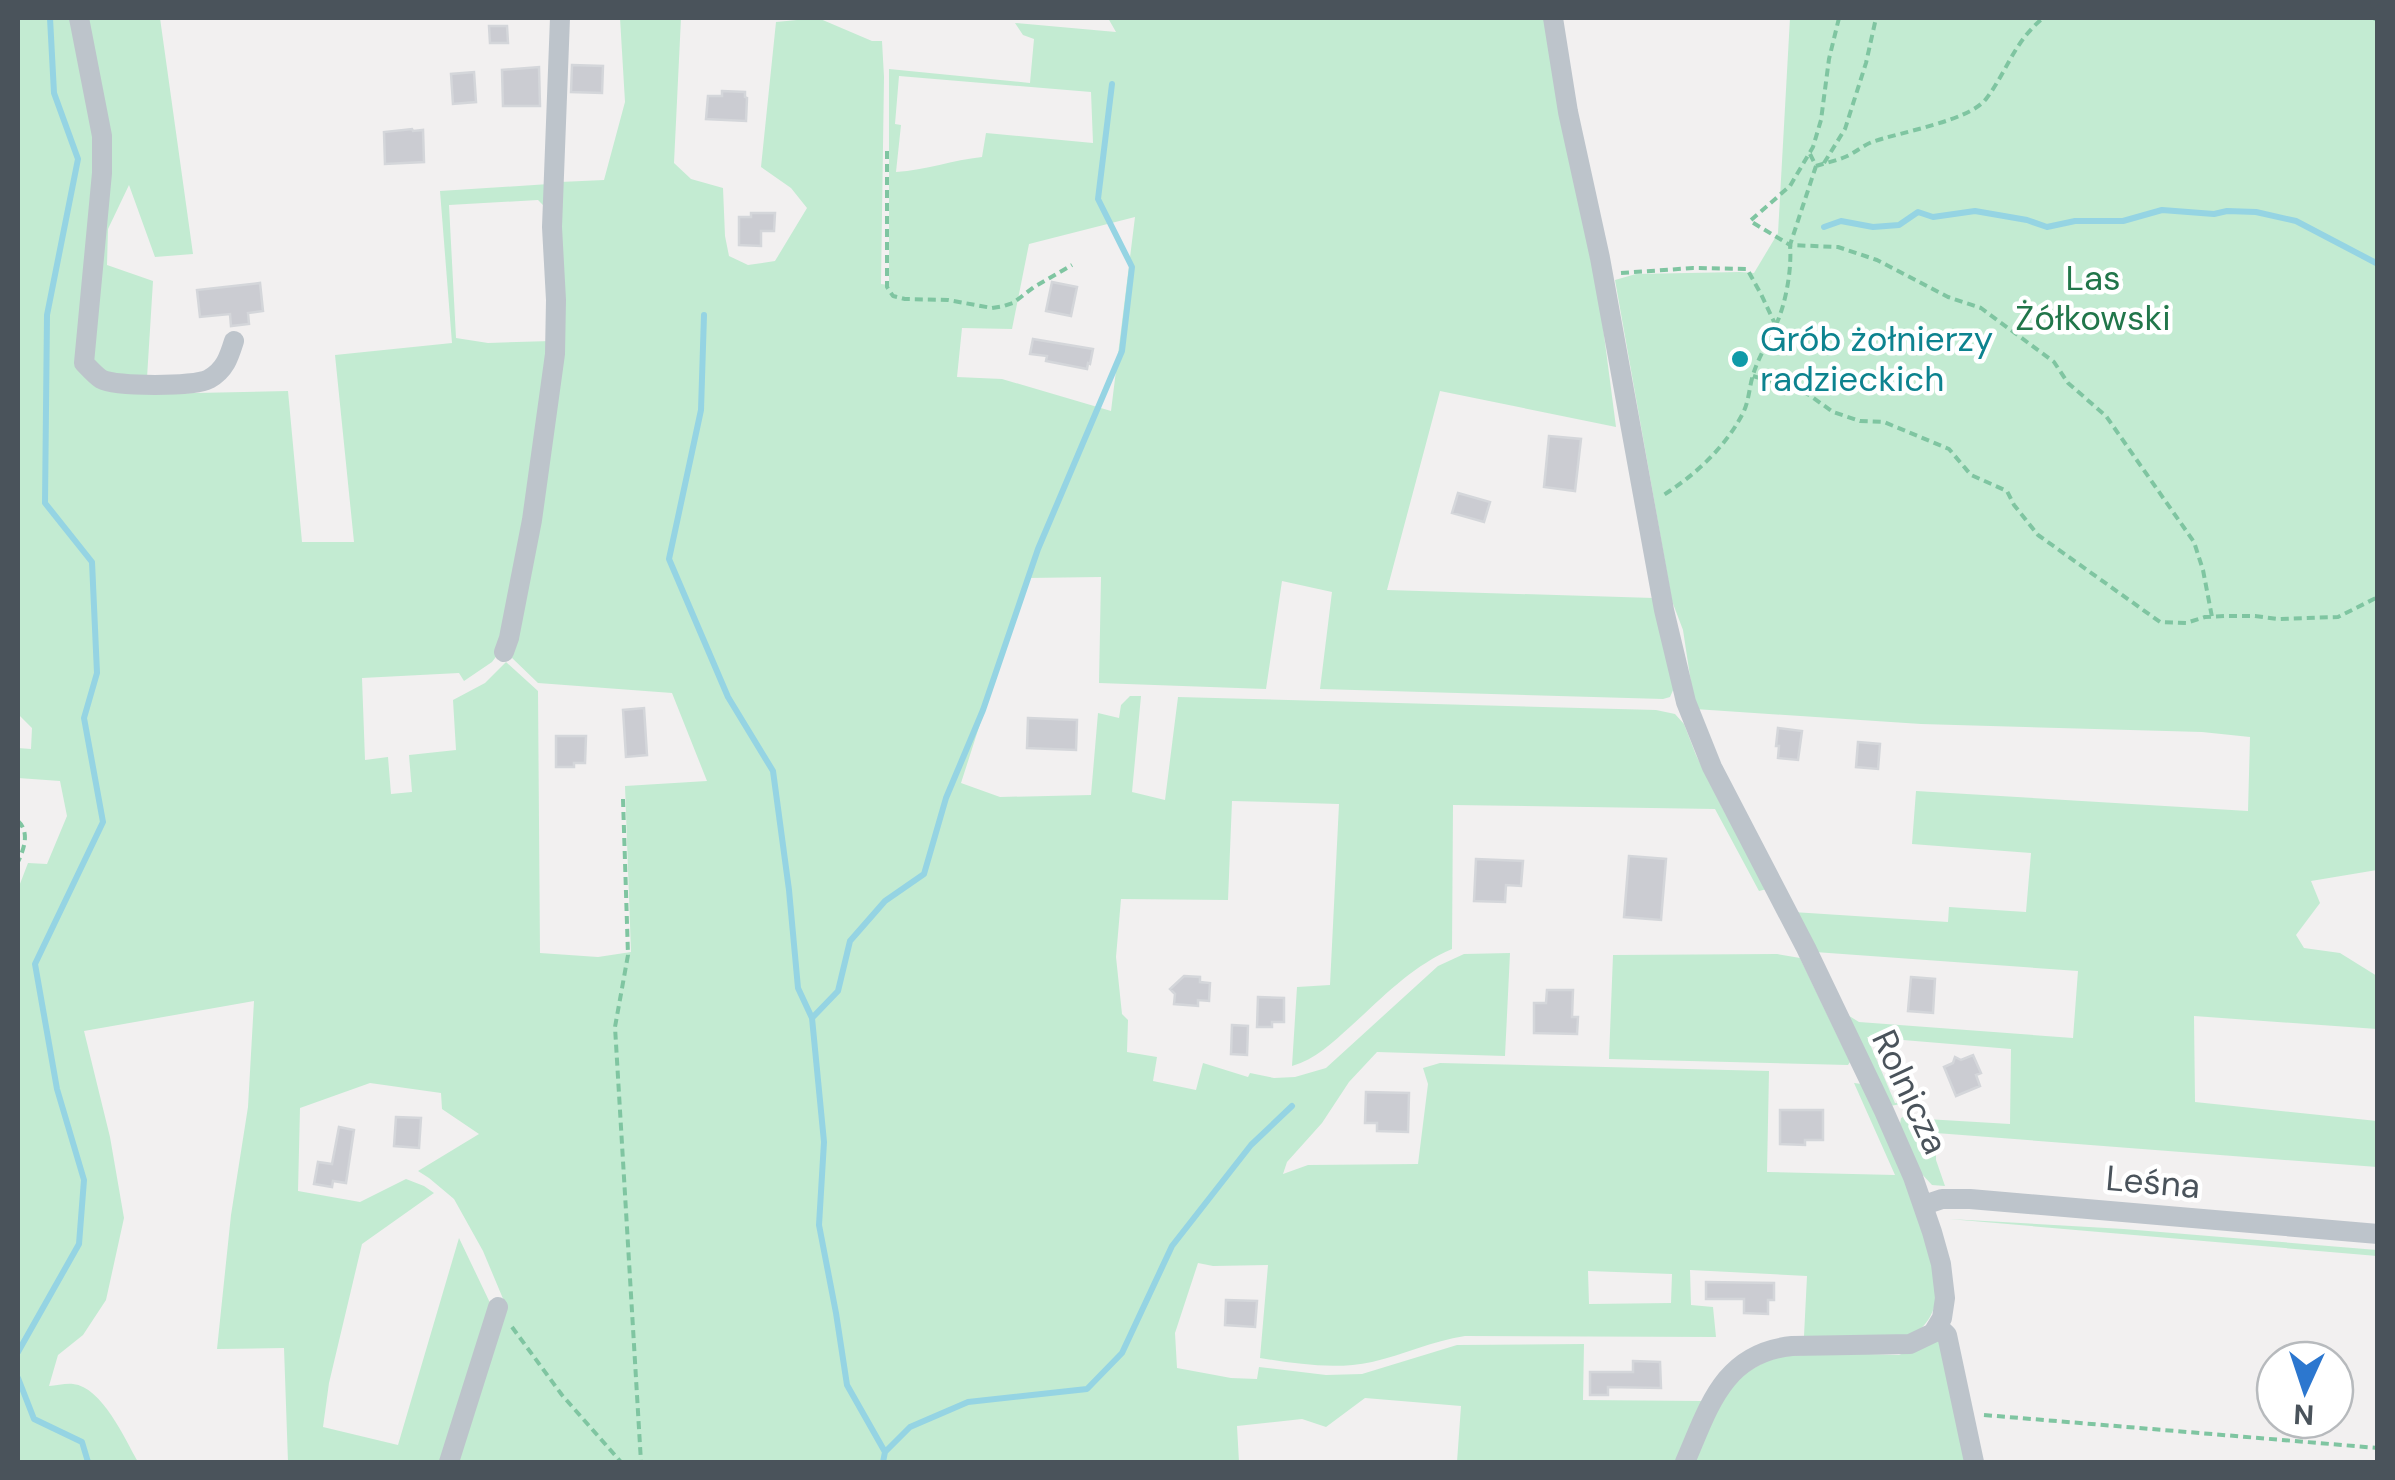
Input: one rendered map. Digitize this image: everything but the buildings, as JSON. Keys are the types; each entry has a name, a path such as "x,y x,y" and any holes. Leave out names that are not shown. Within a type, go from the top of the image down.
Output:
{"street":[{"path":"80,18 102,136 84,363 99,378 117,383 184,384 208,380 227,364 234,341"},
{"path":"504,652 532,520 555,354 552,227 560,18"},
{"name":"Rolnicza","path":"1553,18 1661,597 1686,702 1712,767 1813,962 1924,1204 1943,1280 1945,1298 1938,1326"},
{"name":"Leśna","path":"1924,1204 1942,1199 1970,1199 2378,1234"},
{"path":"448,1462 498,1308"},
{"path":"1685,1462 1712,1401 1725,1380 1747,1359 1792,1346 1910,1344 1922,1340 1938,1326 1947,1335 1974,1462"}],"path":[{"path":"1839,18 1821,120 1810,154 1790,186 1750,221 1790,245 1838,247 1877,260 1948,298 1981,308 2054,362 2068,383 2106,416 2194,542 2212,617"},
{"path":"1824,164 1844,129 1876,18"},
{"path":"1816,166 1984,102 2016,46 2044,18"},
{"path":"887,151 887,287 894,296 992,308 1004,306 1072,265"},
{"path":"1645,506 1678,486 1711,457 1742,415 1752,376 1781,314 1789,277 1790,245 1816,166 1810,154"},
{"path":"1603,276 1629,271 1746,269 1776,326"},
{"path":"1752,376 1805,392 1832,412 1860,421 1884,422 1949,449 1972,475 2007,491 2038,535 2160,622 2212,617 2338,617 2378,597"},
{"path":"622,798 628,955 615,1027 640,1462"},
{"path":"18,821 25,830 25,839 18,862"},
{"path":"498,1308 562,1395 622,1462"},
{"path":"1962,1414 2378,1448"}],"green space":[{"path":"18,18 160,18 193,254 155,257 129,185 108,229 107,265 153,281 146,394 288,391 302,542 354,542 335,355 452,343 440,191 549,184 549,221 538,200 449,205 456,338 488,343 551,341 529,511 501,650 492,662 464,681 459,673 362,678 365,760 388,757 391,794 412,792 409,755 456,750 453,700 485,683 506,662 538,691 540,953 598,957 631,952 625,786 707,781 672,693 538,683 510,656 531,551 559,364 560,182 604,180 625,102 620,18 681,18 674,163 691,179 723,188 729,256 748,265 775,261 807,208 791,188 761,167 776,22 818,18 872,41 882,41 881,284 889,285 889,69 1030,83 1034,39 1023,35 1015,23 1116,32 1108,18 1544,18 1598,289 1616,427 1440,391 1387,590 1654,598 1674,688 1670,697 1320,689 1332,592 1282,581 1266,689 1099,683 1101,577 1027,578 961,783 1000,797 1091,795 1098,713 1119,718 1121,705 1130,696 1141,696 1132,792 1165,800 1178,697 1656,710 1675,714 1684,724 1723,809 1767,889 1759,891 1715,809 1453,805 1452,949 1411,973 1323,1050 1292,1066 1297,987 1330,985 1339,804 1232,801 1228,900 1121,899 1116,957 1122,1014 1128,1020 1127,1052 1157,1057 1153,1081 1196,1090 1203,1063 1248,1077 1250,1073 1295,1077 1326,1068 1438,966 1464,954 1510,953 1505,1056 1377,1052 1287,1162 1283,1174 1308,1165 1418,1164 1428,1084 1423,1068 1440,1063 1769,1071 1767,1172 1895,1175 1854,1083 1862,1084 1884,1120 1918,1204 1937,1275 1935,1305 1929,1319 1909,1336 1865,1342 1806,1340 1807,1276 1690,1270 1691,1305 1713,1307 1716,1337 1465,1336 1372,1362 1316,1365 1260,1358 1268,1265 1198,1263 1175,1333 1177,1368 1257,1379 1259,1367 1326,1375 1362,1374 1457,1345 1584,1344 1583,1400 1702,1401 1677,1462 1457,1462 1461,1406 1365,1398 1326,1427 1302,1419 1237,1426 1239,1462 456,1462 504,1301 483,1251 454,1199 418,1171 479,1134 442,1109 441,1093 370,1083 300,1108 298,1191 360,1202 406,1179 434,1193 362,1244 329,1383 323,1427 398,1445 459,1238 492,1307 445,1462 288,1462 284,1348 217,1349 231,1215 248,1107 254,1001 84,1031 110,1137 124,1218 106,1300 83,1335 58,1355 49,1386 73,1384 94,1394 112,1416 138,1462 18,1462 18,889 28,863 47,864 67,816 60,781 18,778 18,748 31,749 32,728 18,714","holes":["899,76 1091,92 1093,143 986,133 982,157 896,172 901,125 895,124","1135,217 1111,411 1002,379 957,377 962,328 1012,329 1029,244","1588,1271 1672,1274 1671,1303 1589,1304"]},
{"name":"Las Żółkowski","path":"1790,18 2377,18 2377,870 2311,881 2320,903 2296,935 2304,948 2340,953 2377,976 2377,1029 2194,1016 2195,1102 2377,1121 2377,1167 1936,1133 1936,1160 1945,1186 1932,1185 1919,1171 1901,1118 1907,1115 2010,1124 2011,1049 1867,1037 1895,1103 1902,1102 1889,1106 1846,1014 1859,1022 2073,1038 2078,971 1815,952 1793,912 1948,922 1949,907 2026,912 2031,853 1912,844 1916,791 2248,811 2250,737 2202,732 1921,724 1695,709 1615,280 1636,274 1754,273 1778,233"},
{"path":"1777,954 1800,958 1850,1062 1848,1065 1609,1059 1613,955"},
{"path":"1949,1219 2377,1250 2377,1256"},
{"path":"1939,1338 1967,1462 1692,1462 1729,1385 1774,1357 1835,1353 1899,1355"}],"waterway":[{"path":"18,1352 79,1244 84,1180 57,1089 35,964 103,822 84,718 97,673 92,562 45,503 47,315 78,159 54,93 50,18"},
{"path":"812,1018 838,991 850,941 885,901 924,874 946,798 983,710 1038,549 1122,351 1132,267 1098,199 1112,84"},
{"path":"1824,227 1841,221 1873,227 1899,225 1918,212 1933,217 1975,211 2047,227 2075,221 2123,221 2162,210 2256,212 2296,221 2378,264"},
{"path":"704,315 701,410 669,559 728,697 773,771 798,988 812,1018 824,1142 819,1225 847,1385 885,1452 883,1462"},
{"path":"885,1452 910,1427 968,1402 1087,1389 1122,1353 1172,1246 1251,1145 1292,1106"},
{"path":"18,1378 34,1419 82,1442 88,1462"}],"place":[{"name":"Grób żołnierzy radzieckich","path":"1740,359"}]}
